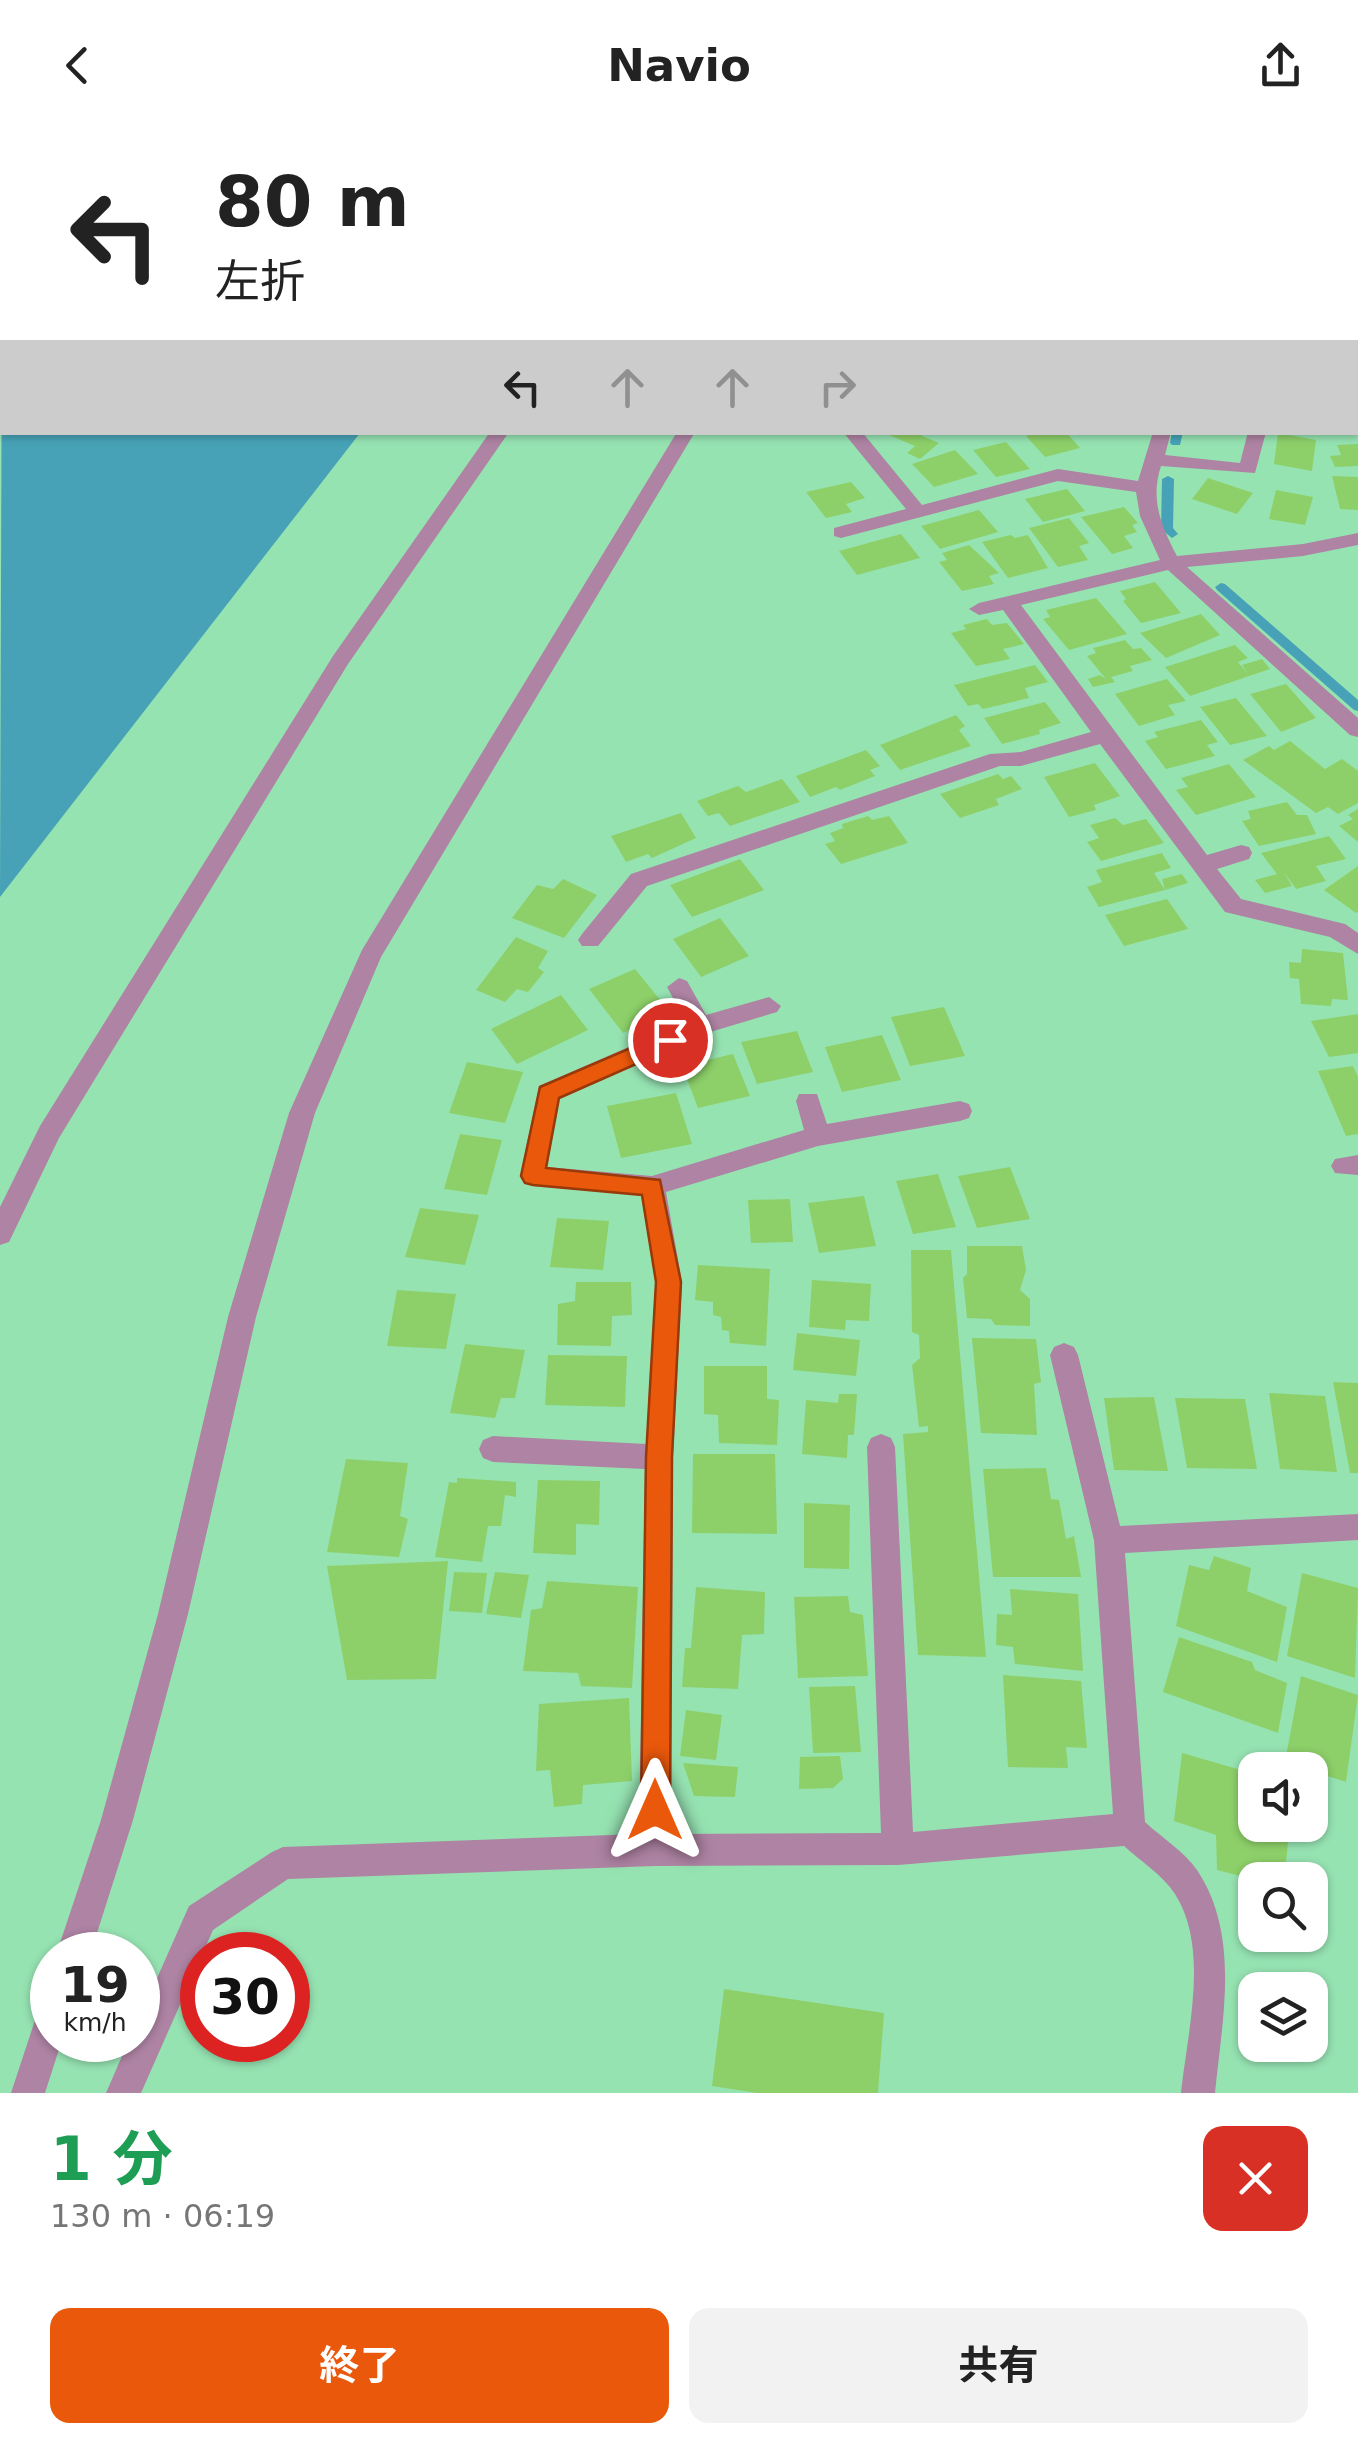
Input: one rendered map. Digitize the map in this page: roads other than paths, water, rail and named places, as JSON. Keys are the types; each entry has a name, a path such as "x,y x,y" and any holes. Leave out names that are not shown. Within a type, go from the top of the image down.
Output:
{"street":[{"path":"0,1234 49,1133 340,661 498,435"},
{"path":"80,1932 122,1802 172,1614 242,1316 302,1112 370,956 684,435"},
{"path":"854,435 918,512"},
{"path":"1161,435 1157,460 1145,488 1157,537 1171,564 1358,730"},
{"path":"1157,460 1248,469 1256,435"},
{"path":"841,532 1058,475 1145,488"},
{"path":"979,609 1171,564 1304,550 1358,538"},
{"path":"1008,602 1233,906 1337,930 1358,945"},
{"path":"590,940 639,880 998,760 1021,759 1105,735"},
{"path":"902,791 919,812"},
{"path":"770,839 785,859"},
{"path":"1202,865 1242,852"},
{"path":"679,987 700,1026"},
{"path":"770,1006 700,1026 548,1093 533,1176 652,1186 818,1136 960,1111"},
{"path":"808,1101 818,1136"},
{"path":"652,1186 668,1282 659,1457 655,1850"},
{"path":"1064,1355 1109,1540 1130,1829 1183,1877 1203,1911 1209,1945 1198,2093"},
{"path":"881,1447 898,1850"},
{"path":"492,1449 659,1457"},
{"path":"1109,1540 1358,1527"},
{"path":"123,2093 201,1918 283,1863 655,1850 898,1850 1130,1829"},
{"path":"28,2093 38,2062"}],"water":[{"path":"1,435 358,435 0,897"}],"waterway":[{"path":"1176,443 1177,435"},
{"path":"1168,479 1167,529 1172,534"},
{"path":"1221,587 1358,707"}]}
